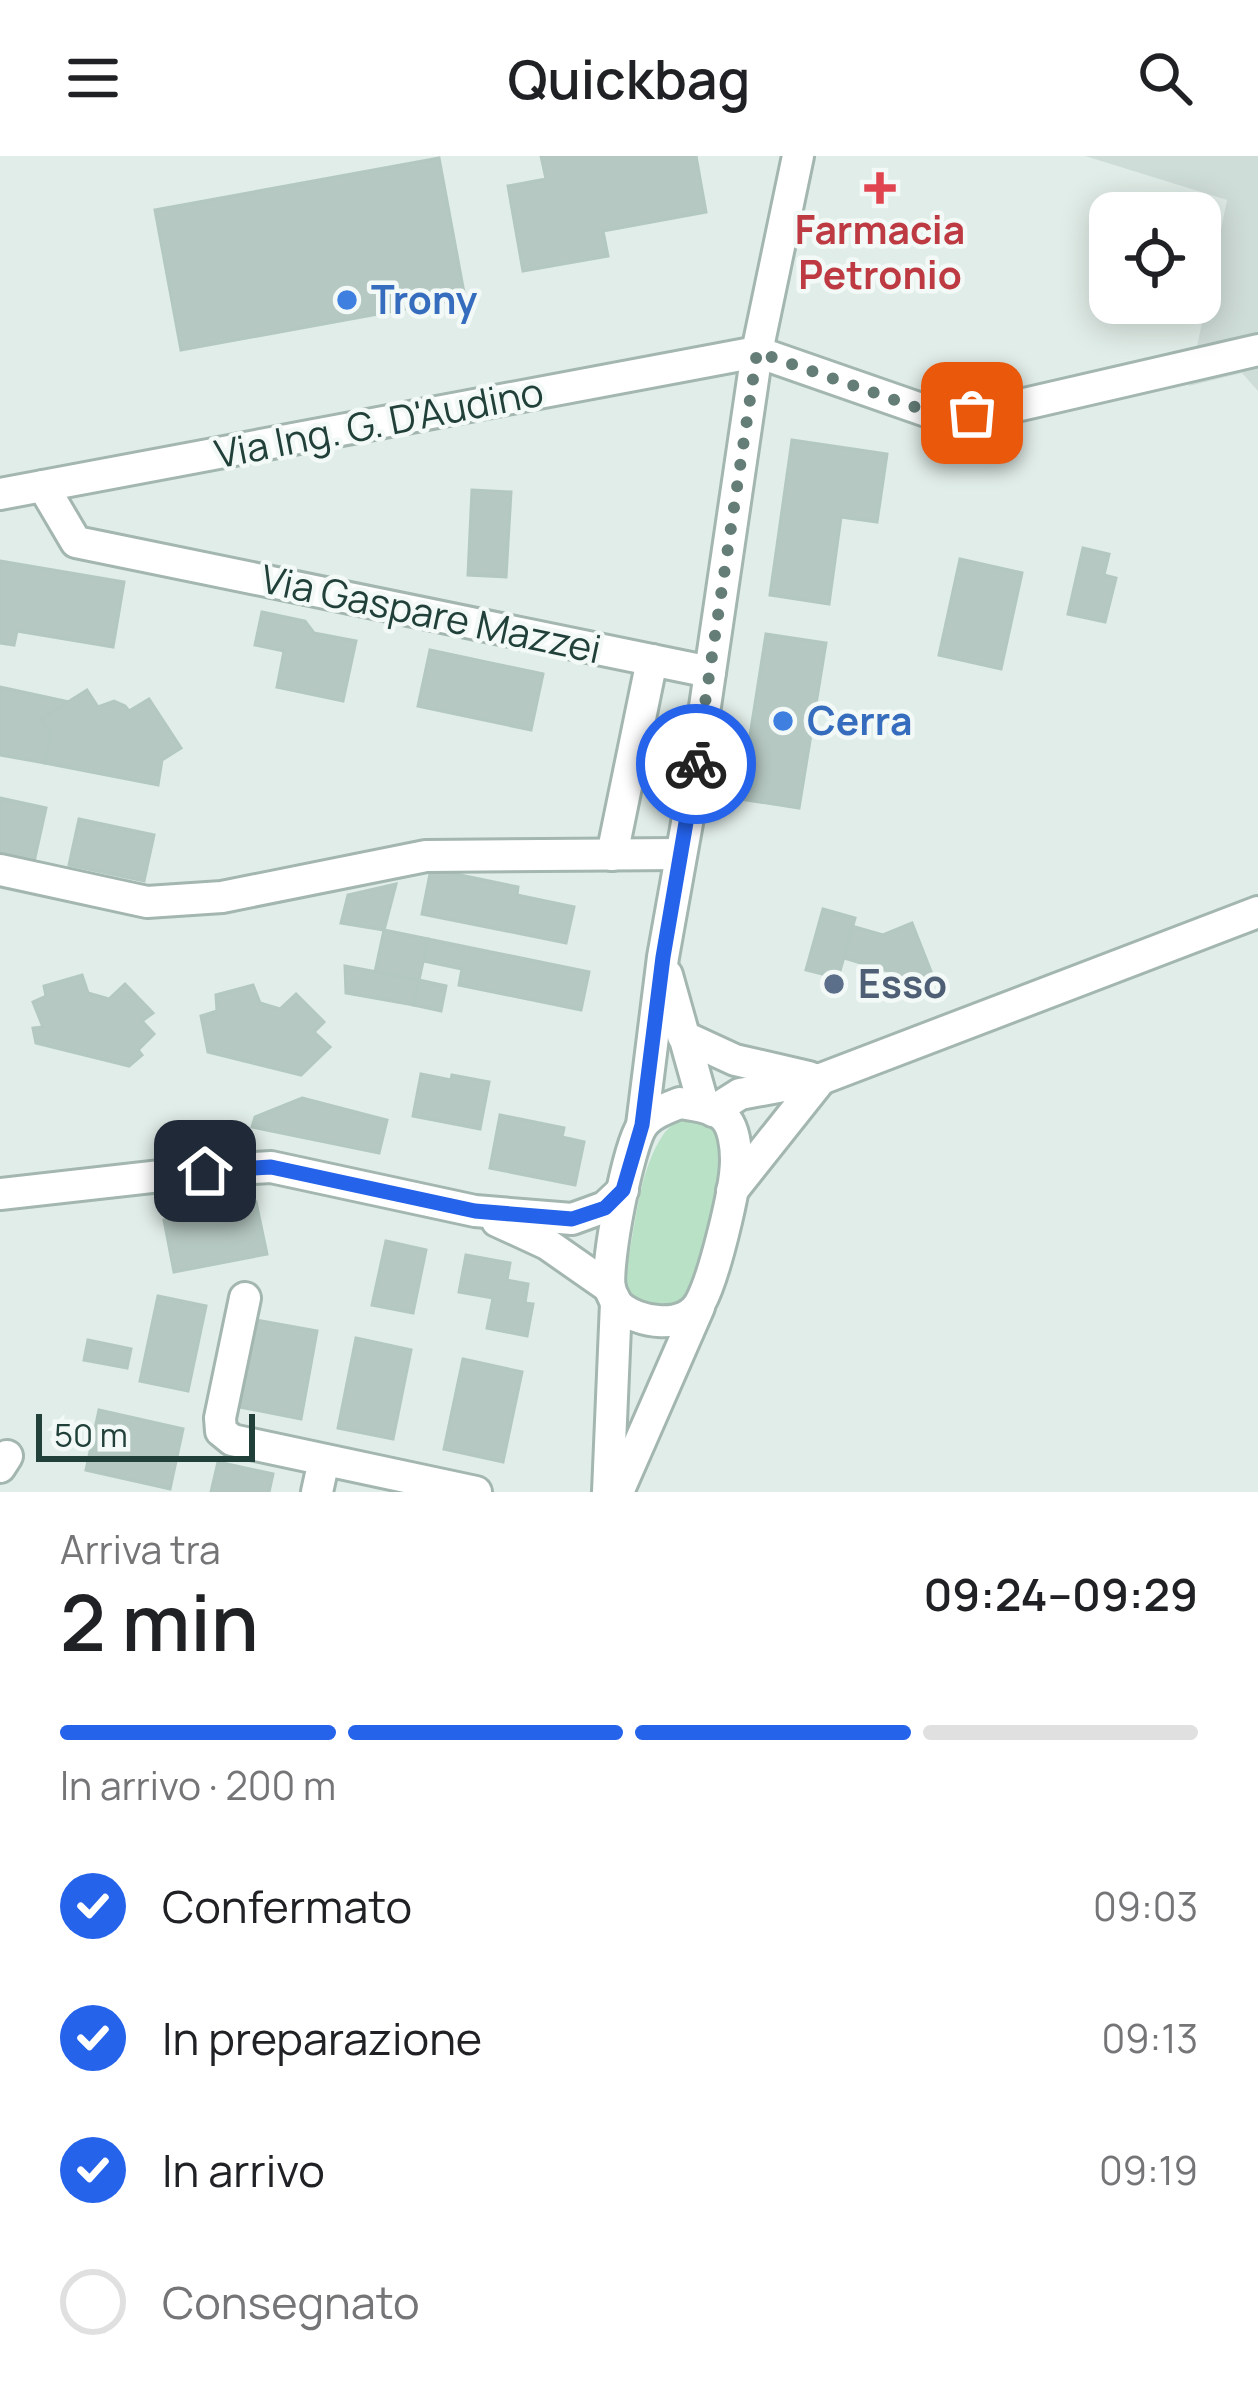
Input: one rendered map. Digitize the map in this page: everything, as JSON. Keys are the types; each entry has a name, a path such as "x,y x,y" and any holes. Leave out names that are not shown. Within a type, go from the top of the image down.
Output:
{"street":[{"path":"608,1492 611,1259 623,1190 642,1125 663,957 757,352 798,156"},
{"path":"757,352 941,416 1003,409 1258,350"},
{"name":"Via Ing. G. D'Audino","path":"0,494 757,352"},
{"name":"Via Gaspare Mazzei","path":"43,486 76,542 710,672"},
{"path":"612,855 652,660"},
{"path":"0,870 147,902 222,897 426,856 681,854"},
{"path":"708,1109 740,1094 821,1079 1258,912"},
{"path":"663,957 708,1109"},
{"path":"683,1036 735,1060 821,1079"},
{"path":"732,1191 821,1079"},
{"path":"618,1492 699,1307 732,1191 736,1160 733,1133 723,1116 708,1109 680,1103 642,1125"},
{"path":"0,1194 271,1167 475,1211 572,1219 605,1208 623,1190"},
{"path":"475,1211 547,1244 647,1321 676,1321 699,1307"},
{"path":"245,1298 221,1431 232,1440 476,1492"},
{"path":"317,1492 324,1460"}],"shaded area":[{"path":"1085,156 1258,156 1258,391 1242,373 1189,386 1202,324 1221,324 1221,229 1227,200 1221,198 1221,192 1201,192"}],"green space":[{"path":"684,1117 714,1131 722,1163 708,1229 687,1291 674,1305 655,1308 631,1294 627,1267 650,1162 665,1132"}],"building":[{"path":"541,156 696,156 706,212 603,231 608,256 523,271 508,186 546,179"},
{"path":"439,158 465,298 181,350 155,210"},
{"path":"792,440 887,454 877,522 841,517 829,604 770,595"},
{"path":"472,490 511,492 506,577 468,575"},
{"path":"1083,548 1109,554 1104,575 1116,578 1105,622 1068,614"},
{"path":"960,559 1022,573 1001,669 939,655"},
{"path":"0,561 124,582 113,647 17,631 14,645 0,643"},
{"path":"262,612 305,621 314,633 356,641 343,701 277,687 284,651 255,645"},
{"name":"Cerra","path":"766,634 826,643 799,808 740,799"},
{"path":"430,650 543,674 531,730 418,706"},
{"path":"0,687 69,702 41,719 51,734 45,763 0,755"},
{"path":"87,690 98,707 114,701 129,711 149,699 181,748 162,760 158,785 45,763 51,734 41,719"},
{"path":"0,798 46,808 34,862 0,855"},
{"path":"79,819 154,835 144,881 69,865"},
{"path":"431,869 518,887 517,895 574,907 566,943 422,914"},
{"path":"396,884 384,930 341,923 348,895"},
{"path":"823,909 855,918 838,978 806,970"},
{"path":"912,923 934,979 899,991 891,972 844,958 852,926 883,935"},
{"path":"384,930 428,939 419,980 375,972"},
{"path":"428,939 589,972 581,1010 459,985 462,969 424,961"},
{"path":"345,966 419,980 414,1005 346,993"},
{"path":"82,975 88,993 109,999 125,984 153,1013 142,1021 154,1034 129,1066 36,1043 33,1028 43,1027 33,1002 46,996 44,986"},
{"path":"419,980 446,986 441,1011 414,1005"},
{"path":"253,985 260,1003 280,1009 296,994 324,1022 314,1032 330,1047 301,1075 208,1052 201,1016 217,1011 216,995"},
{"path":"421,1074 489,1082 480,1129 413,1116"},
{"path":"302,1098 387,1120 379,1153 252,1127 255,1117"},
{"path":"500,1115 564,1128 562,1137 584,1142 575,1185 490,1168"},
{"path":"256,1202 267,1254 174,1272 164,1220"},
{"path":"386,1241 426,1250 413,1313 372,1305"},
{"path":"466,1255 510,1263 507,1280 528,1284 525,1303 533,1304 527,1336 487,1328 493,1298 459,1292"},
{"path":"158,1296 206,1306 188,1391 140,1381"},
{"path":"256,1320 317,1331 301,1419 240,1407"},
{"path":"356,1338 411,1350 393,1439 338,1428"},
{"path":"88,1340 131,1349 127,1368 84,1360"},
{"path":"463,1359 522,1372 503,1462 444,1449"},
{"path":"99,1410 183,1429 170,1489 86,1470"},
{"path":"218,1462 273,1474 269,1492 211,1492"}],"way so far":[{"path":"696,764 757,352 941,416 972,413"}],"place":[{"name":"Farmacia Petronio","path":"880,188"},
{"name":"Trony","path":"347,300"},
{"name":"Cerra","path":"783,721"},
{"name":"Esso","path":"834,984"}],"route":[{"path":"205,1171 271,1167 475,1211 572,1219 605,1208 623,1190 642,1125 663,957 696,764"}]}
